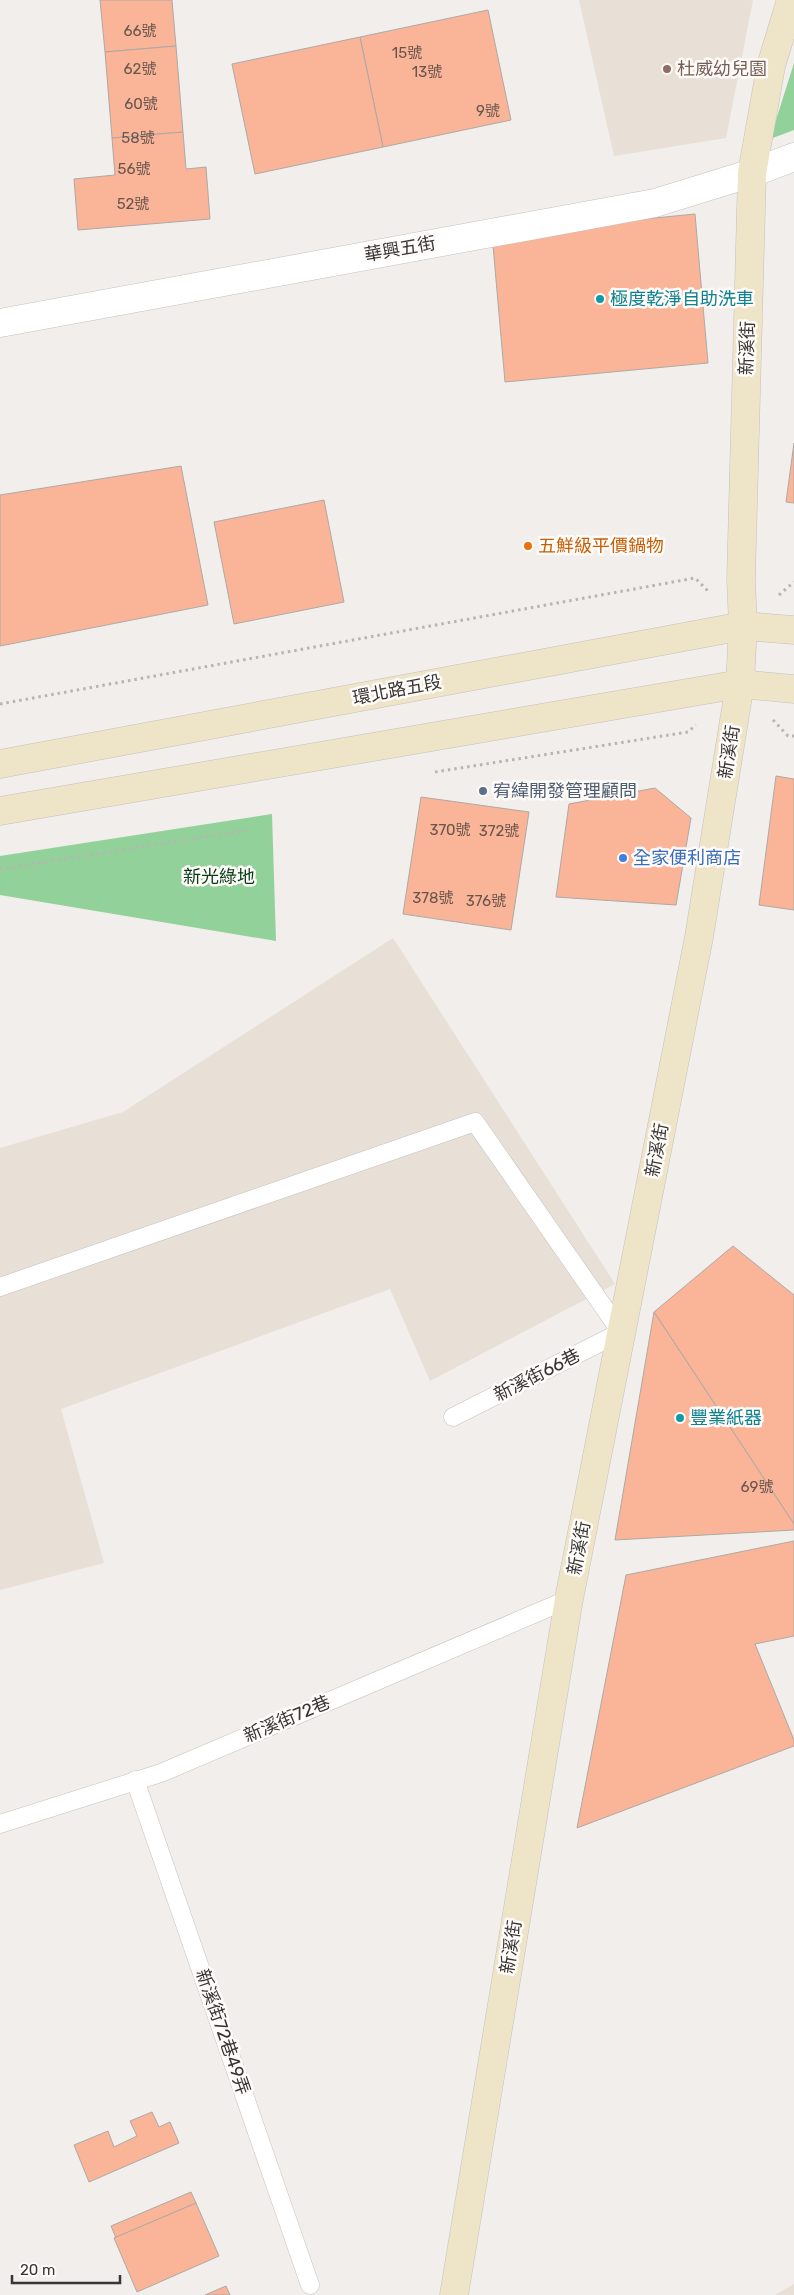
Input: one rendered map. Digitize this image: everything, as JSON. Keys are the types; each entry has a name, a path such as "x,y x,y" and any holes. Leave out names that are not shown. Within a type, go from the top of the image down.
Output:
{"street":[{"name":"新溪街","path":"454,2295 569,1599 699,937 740,684 743,626 741,578 752,173 771,66 791,0"},
{"name":"華興五街","path":"0,323 655,203 752,173 794,157"},
{"name":"環北路五段","path":"0,764 743,626 794,630"},
{"path":"0,811 740,684 794,689"}],"lane":[{"path":"0,1287 475,1122 621,1332"},
{"name":"新溪街66巷","path":"453,1417 621,1332"},
{"name":"新溪街72巷","path":"0,1824 161,1773 569,1599"},
{"name":"新溪街72巷49弄","path":"135,1780 310,2284"}],"path":[{"path":"0,704 695,578 743,626 794,582"},
{"path":"0,870 250,830"}],"shaded area":[{"name":"杜威幼兒園","path":"579,0 753,0 726,138 614,156"},
{"path":"393,938 615,1284 430,1381 390,1289 61,1409 104,1563 0,1590 0,1148 123,1112"},
{"path":"794,2284 794,2295 775,2295"}],"green space":[{"path":"794,63 794,130 770,139"},
{"name":"新光綠地","path":"272,814 276,941 0,895 0,856"}],"building":[{"path":"100,0 172,0 176,46 105,52"},
{"path":"488,10 511,120 383,147 360,37"},
{"path":"360,37 383,147 255,174 232,64"},
{"path":"176,46 183,132 112,138 105,52"},
{"path":"183,132 186,169 206,167 210,219 78,230 74,179 115,175 112,138"},
{"name":"極度乾淨自助洗車","path":"695,214 708,363 505,382 492,234"},
{"path":"794,443 794,503 786,502"},
{"path":"181,466 208,605 0,646 0,495"},
{"path":"324,500 344,602 234,624 214,522"},
{"path":"776,776 794,779 794,910 759,905"},
{"name":"全家便利商店","path":"655,788 691,818 676,905 556,897 569,804"},
{"path":"421,797 529,812 511,930 403,914"},
{"name":"豐業紙器","path":"733,1246 794,1295 794,1524 654,1312"},
{"name":"豐業紙器","path":"654,1312 794,1524 794,1530 615,1540"},
{"path":"794,1541 794,1636 755,1644 794,1740 794,1746 577,1828 626,1575"},
{"path":"152,2112 159,2127 170,2122 179,2143 89,2182 74,2145 108,2131 114,2147 137,2136 130,2121"},
{"path":"191,2192 196,2203 116,2238 111,2226"},
{"path":"196,2203 219,2256 137,2292 114,2238"},
{"path":"226,2286 230,2295 205,2295"}],"place":[{"name":"杜威幼兒園","path":"667,69"},
{"name":"極度乾淨自助洗車","path":"600,299"},
{"name":"五鮮級平價鍋物","path":"528,546"},
{"name":"宥緯開發管理顧問","path":"483,791"},
{"name":"全家便利商店","path":"623,858"},
{"name":"豐業紙器","path":"680,1418"}]}
